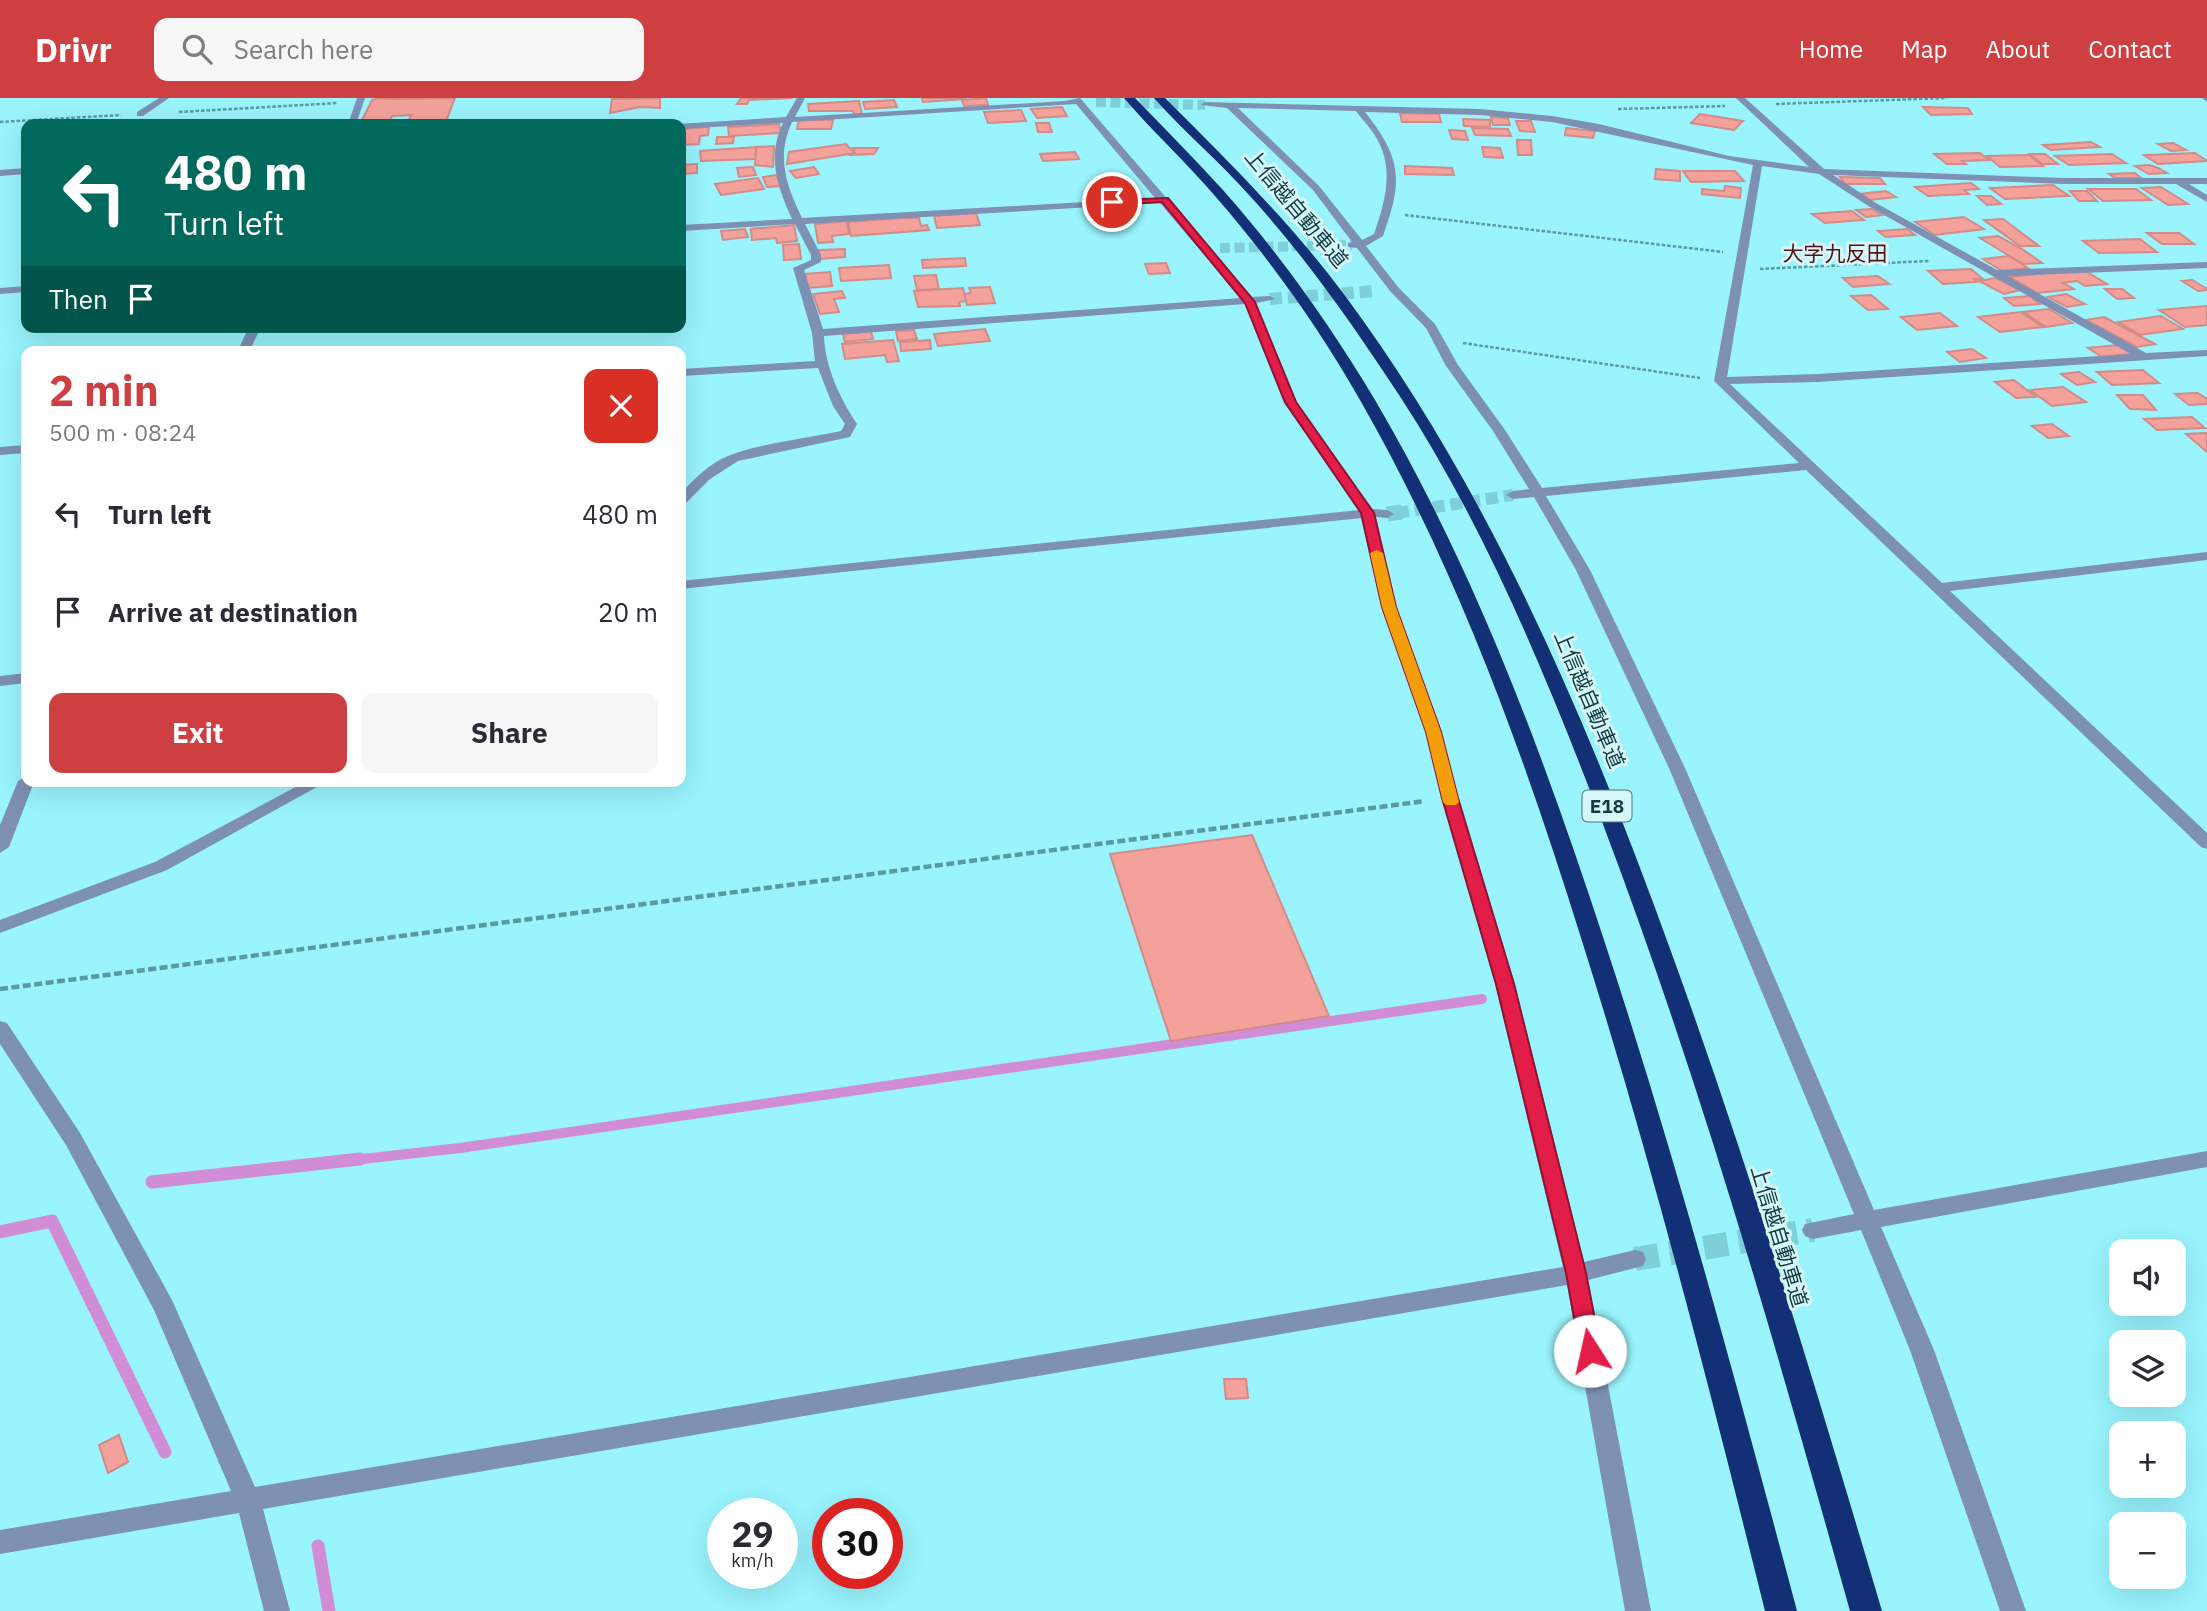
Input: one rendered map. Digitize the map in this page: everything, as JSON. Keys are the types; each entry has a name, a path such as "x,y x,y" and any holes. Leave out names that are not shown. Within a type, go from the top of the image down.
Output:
{"highway":[{"name":"E18","path":"1129,98 1210,181 1306,301 1338,348 1404,461 1472,603 1549,802 1635,1074 1683,1238 1781,1611"},
{"name":"上信越自動車道","path":"1159,98 1211,146 1272,212 1367,334 1445,455 1519,598 1601,789 1699,1065 1788,1343 1866,1611"}],"street":[{"path":"140,114 165,98"},
{"path":"354,119 361,98"},
{"path":"686,494 704,477 734,458 846,434 851,424 839,406 822,363 818,333 798,268 816,262 816,255 785,188 777,155 789,120 801,98"},
{"path":"1015,98 1096,103"},
{"path":"686,126 1065,104 1076,100"},
{"path":"1076,100 1250,302 1290,402 1368,513 1389,607 1434,732 1450,798 1505,984 1576,1273 1638,1611"},
{"path":"1745,102 1823,172 1872,205 2143,356"},
{"path":"1205,106 1480,112 1599,127 1758,165 1823,172 2051,181 2207,181"},
{"path":"1230,106 1316,188 1356,245 1431,326 1452,366 1499,430 1583,570 1677,768 1922,1350 2013,1611"},
{"path":"1356,245 1378,236 1392,184 1386,146 1359,109"},
{"path":"1720,380 1758,165"},
{"path":"0,173 21,171"},
{"path":"2179,182 2207,199"},
{"path":"686,228 1164,200"},
{"path":"1205,248 1220,248"},
{"path":"1998,273 2207,265"},
{"path":"0,291 21,289"},
{"path":"1376,291 1394,289"},
{"path":"818,333 1269,299"},
{"path":"1720,380 1818,378 2207,353"},
{"path":"686,373 822,363"},
{"path":"1720,380 2207,843"},
{"path":"0,451 21,449"},
{"path":"1513,495 1809,466"},
{"path":"686,584 1368,513 1387,514"},
{"path":"1939,588 2207,556"},
{"path":"0,681 21,679"},
{"path":"0,847 24,787"},
{"path":"0,927 161,866 309,787"},
{"path":"0,1028 73,1139 164,1307 248,1500 277,1611"},
{"path":"1813,1230 2207,1159"},
{"path":"0,1542 1576,1273 1635,1259"}],"path":[{"path":"1745,102 1947,98"},
{"path":"1386,213 1741,254"},
{"path":"1738,271 1973,259"},
{"path":"1438,339 1720,380"},
{"path":"0,989 1450,798"}],"building":[{"path":"455,98 447,119 409,119 411,115 392,116 390,119 362,119 372,100"},
{"path":"660,98 660,108 640,107 610,113 612,99"},
{"path":"741,98 793,98 749,100 747,104 737,104"},
{"path":"922,98 965,98 965,99 923,102"},
{"path":"986,98 988,105 964,106 962,100"},
{"path":"894,100 897,107 865,109 863,102"},
{"path":"859,101 862,114 854,114 853,111 809,111 808,104"},
{"path":"1062,107 1067,116 1037,118 1031,109"},
{"path":"1923,107 1968,108 1972,114 1931,115"},
{"path":"1021,110 1026,121 988,123 984,112"},
{"path":"1400,113 1439,114 1441,122 1402,122"},
{"path":"1700,114 1743,121 1734,130 1691,123"},
{"path":"1491,117 1508,118 1510,125 1493,125"},
{"path":"1463,119 1490,120 1490,127 1464,126"},
{"path":"799,120 833,120 831,129 797,129"},
{"path":"1516,121 1531,121 1535,132 1520,131"},
{"path":"1036,123 1049,123 1052,132 1038,132"},
{"path":"779,124 781,133 729,136 728,127"},
{"path":"709,127 708,135 700,136 699,144 686,145 686,129"},
{"path":"1472,128 1508,129 1511,136 1475,135"},
{"path":"1566,128 1595,131 1593,138 1565,135"},
{"path":"1449,130 1465,131 1468,140 1452,139"},
{"path":"717,137 734,137 733,143 716,144"},
{"path":"1517,140 1531,140 1532,155 1518,155"},
{"path":"2091,142 2100,147 2051,150 2043,145"},
{"path":"2173,143 2186,150 2171,151 2158,144"},
{"path":"846,144 855,153 787,164 789,152"},
{"path":"774,146 773,167 755,165 756,147"},
{"path":"756,147 755,159 701,161 700,151"},
{"path":"1482,147 1500,148 1503,158 1484,157"},
{"path":"853,148 878,148 874,154 849,155 855,153"},
{"path":"1075,152 1079,159 1043,161 1040,154"},
{"path":"1980,153 1989,160 1947,164 1934,154"},
{"path":"2195,153 2207,161 2158,164 2144,155"},
{"path":"2030,154 2045,154 2058,164 2042,164"},
{"path":"2112,154 2126,163 2069,165 2055,156"},
{"path":"2029,155 2043,166 2000,167 1987,156"},
{"path":"697,164 697,173 686,174 686,165"},
{"path":"2149,165 2167,173 2149,174 2135,166"},
{"path":"1405,166 1452,168 1454,175 1405,174"},
{"path":"753,167 756,175 739,177 737,168"},
{"path":"814,167 819,174 796,178 790,171"},
{"path":"1656,169 1680,171 1680,181 1655,179"},
{"path":"1683,171 1735,171 1744,181 1691,182"},
{"path":"2135,173 2141,178 2115,178 2109,174"},
{"path":"776,175 781,186 767,187 763,177"},
{"path":"1840,177 1880,178 1885,184 1845,184"},
{"path":"758,178 764,189 721,195 715,184"},
{"path":"1971,183 1979,189 1964,190 1969,194 1928,196 1915,187"},
{"path":"2053,185 2069,196 2005,199 1990,188"},
{"path":"1725,186 1741,188 1740,198 1702,194 1702,189 1724,191"},
{"path":"2161,187 2188,204 2168,205 2142,188"},
{"path":"2088,189 2136,189 2151,200 2103,201"},
{"path":"1886,191 1896,197 1870,200 1860,194"},
{"path":"2070,191 2087,191 2097,201 2079,201"},
{"path":"1977,196 1991,196 2001,204 1987,205"},
{"path":"1872,209 1882,215 1866,217 1856,210"},
{"path":"1852,211 1864,220 1825,223 1812,214"},
{"path":"976,213 980,225 937,228 934,216"},
{"path":"1964,217 1984,229 1935,235 1915,222"},
{"path":"919,218 921,226 927,225 929,230 851,236 848,222"},
{"path":"2003,219 2039,246 2020,246 1984,220"},
{"path":"847,221 849,234 832,236 833,242 818,243 815,224"},
{"path":"794,225 797,241 777,243 776,238 752,240 751,229"},
{"path":"745,229 748,237 723,240 721,231"},
{"path":"1907,229 1915,235 1886,237 1878,231"},
{"path":"2147,233 2179,233 2194,244 2162,244"},
{"path":"1998,236 2042,263 2023,264 1980,238"},
{"path":"2140,239 2157,252 2099,253 2083,241"},
{"path":"799,244 801,259 784,260 783,245"},
{"path":"845,249 845,257 819,259 819,250"},
{"path":"2009,256 2028,268 2002,271 1983,259"},
{"path":"965,258 966,266 923,268 922,260"},
{"path":"1166,263 1170,273 1149,274 1145,264"},
{"path":"889,265 891,278 841,281 839,268"},
{"path":"1971,269 1983,279 1974,279 1977,282 1943,284 1928,271"},
{"path":"2082,269 2107,284 2085,286 2077,281 2063,283 2074,289 2037,293 2010,277"},
{"path":"830,272 832,286 807,288 805,274"},
{"path":"936,275 939,289 917,290 914,276"},
{"path":"1878,276 1889,284 1853,287 1843,278"},
{"path":"1996,278 2021,290 2004,294 1979,281"},
{"path":"2192,280 2207,290 2198,291 2182,281"},
{"path":"990,287 995,303 967,305 964,294 971,293 969,288"},
{"path":"963,288 966,301 959,302 960,306 918,307 914,291"},
{"path":"2105,289 2122,289 2134,298 2117,299"},
{"path":"842,291 845,298 834,299 839,312 820,314 813,294"},
{"path":"2066,294 2085,304 2067,307 2048,297"},
{"path":"1871,295 1888,309 1868,310 1851,296"},
{"path":"2030,296 2040,304 2014,306 2004,298"},
{"path":"2207,306 2207,325 2185,327 2159,310"},
{"path":"2049,309 2072,323 2046,327 2023,312"},
{"path":"2021,312 2043,327 2000,332 1978,317"},
{"path":"1940,313 1957,326 1917,330 1901,317"},
{"path":"2161,316 2183,329 2140,335 2118,322"},
{"path":"2104,317 2155,344 2137,347 2086,320"},
{"path":"985,329 990,341 938,346 934,334"},
{"path":"914,330 917,339 898,341 896,331"},
{"path":"871,331 873,339 845,342 843,334"},
{"path":"893,340 899,361 887,362 885,355 845,359 842,344"},
{"path":"930,340 931,349 901,351 900,342"},
{"path":"2118,345 2132,354 2102,357 2088,348"},
{"path":"1972,349 1986,358 1960,362 1947,352"},
{"path":"2143,370 2159,383 2112,385 2097,372"},
{"path":"2079,372 2095,382 2077,385 2061,374"},
{"path":"2014,380 2036,397 2016,398 1995,382"},
{"path":"2063,387 2086,402 2052,406 2030,390"},
{"path":"2198,393 2207,399 2207,404 2189,405 2175,394"},
{"path":"2117,395 2143,395 2156,410 2130,409"},
{"path":"2192,417 2205,428 2157,430 2144,419"},
{"path":"2052,424 2069,436 2048,438 2032,426"},
{"path":"2207,433 2207,452 2186,434"},
{"path":"1252,835 1329,1016 1171,1041 1110,854"},
{"path":"1224,1379 1246,1379 1248,1398 1226,1399"},
{"path":"119,1435 128,1462 108,1473 99,1445"}],"waterway":[{"path":"345,1161 460,1148 1482,999"},
{"path":"152,1182 360,1159"},
{"path":"0,1232 52,1221 165,1452"},
{"path":"318,1546 329,1611"}],"tunnel":[{"path":"1096,102 1205,105"},
{"path":"1220,248 1352,245"},
{"path":"1270,299 1376,291"},
{"path":"1397,513 1513,495"},
{"path":"1387,514 1409,511"},
{"path":"1635,1259 1813,1230"}],"slow traffic":[{"path":"1377,553 1389,607 1434,732 1451,802"}],"district":[{"name":"大字九反田","path":"1835,253"}],"route":[{"path":"1112,202 1164,200 1250,302 1290,402 1368,513 1389,607 1434,732 1450,798 1505,984 1576,1273 1590,1351"}]}
